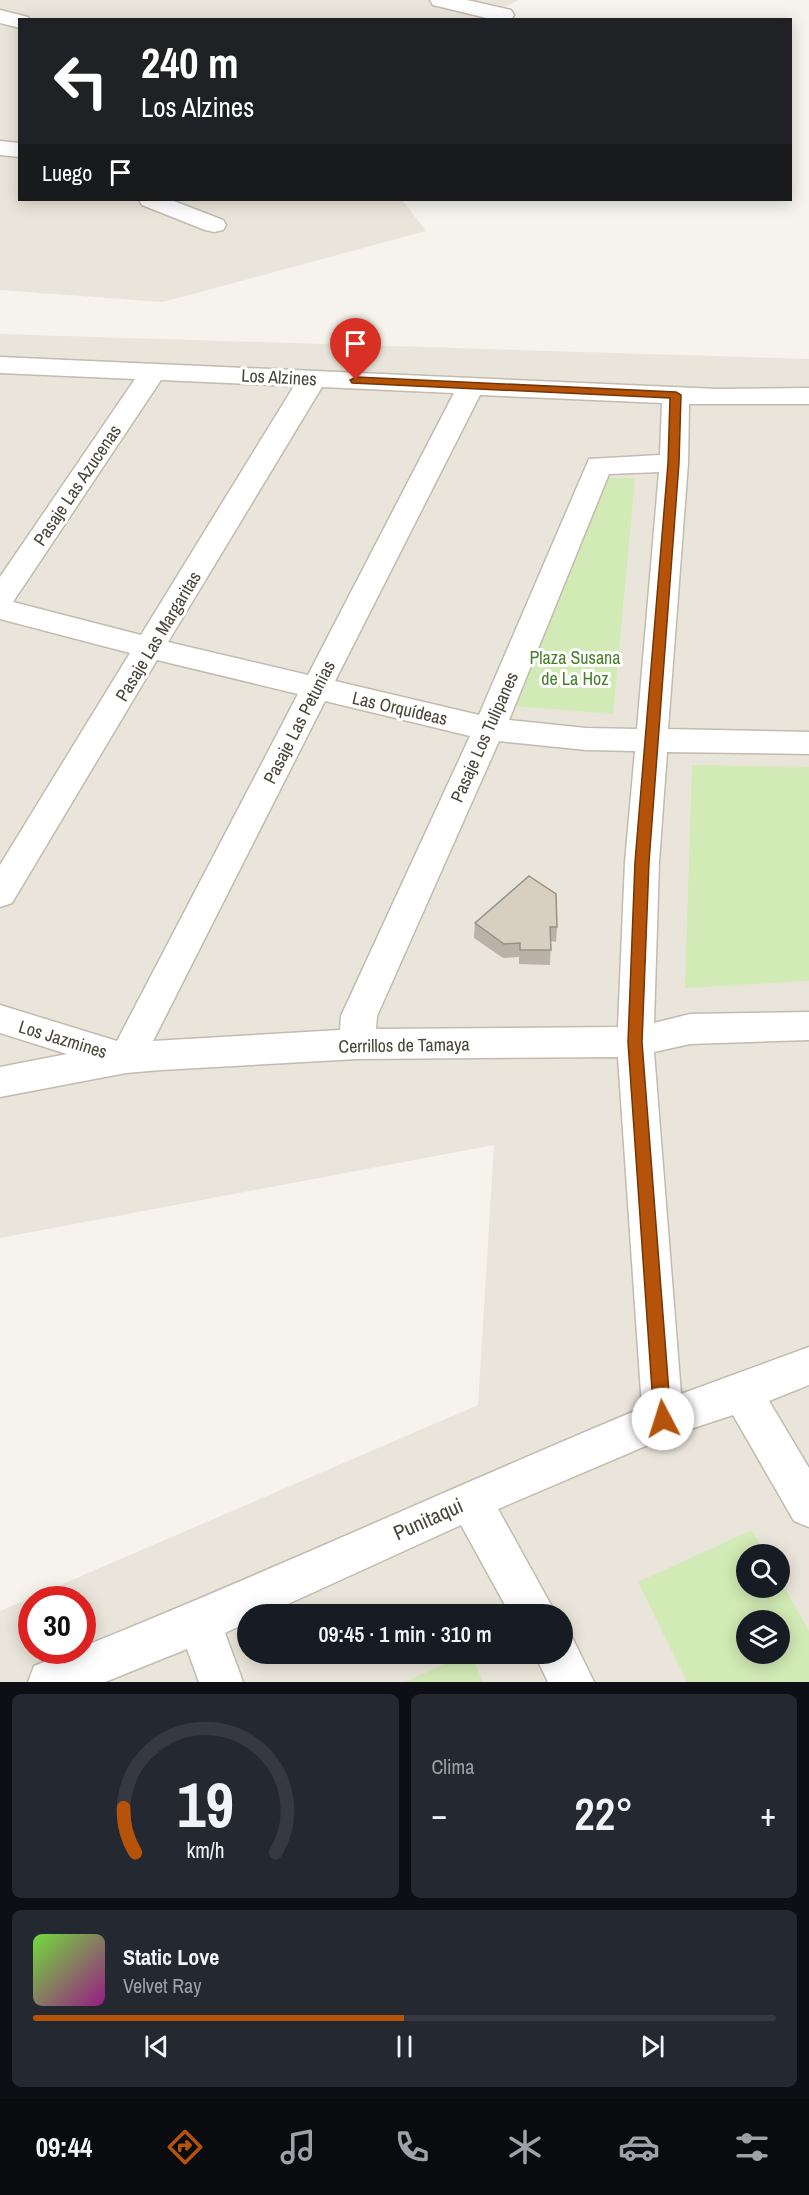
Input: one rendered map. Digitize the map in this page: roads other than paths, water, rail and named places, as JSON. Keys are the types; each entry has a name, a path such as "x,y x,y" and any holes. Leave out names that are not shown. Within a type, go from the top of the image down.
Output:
{"street":[{"path":"441,0 505,13"},
{"path":"0,16 18,21"},
{"path":"0,148 18,150"},
{"path":"154,201 214,225"},
{"name":"Los Alzines","path":"0,365 154,371 310,385 472,385 676,395 809,396"},
{"name":"Pasaje Las Azucenas","path":"0,599 154,371"},
{"name":"Pasaje Las Margaritas","path":"0,894 310,385"},
{"name":"Pasaje Las Petunias","path":"126,1058 472,385"},
{"path":"663,1419 635,1042 642,862 674,463 676,395"},
{"name":"Pasaje Los Tulipanes","path":"357,1044 359,1016 489,729 599,465 674,463"},
{"name":"Las Orquídeas","path":"0,609 151,648 489,729 586,739 809,743"},
{"name":"Los Jazmines","path":"0,1020 126,1058"},
{"name":"Cerrillos de Tamaya","path":"0,1082 126,1058 357,1044 635,1042 690,1029 809,1026"},
{"name":"Punitaqui","path":"50,1682 199,1622 470,1500 663,1419 742,1393 809,1366"},
{"path":"742,1393 809,1507"},
{"path":"470,1500 528,1604"},
{"path":"199,1622 221,1682"},
{"path":"562,1664 572,1682"}],"park label":[{"name":"Plaza Susana de La Hoz","path":"575,667"}]}
